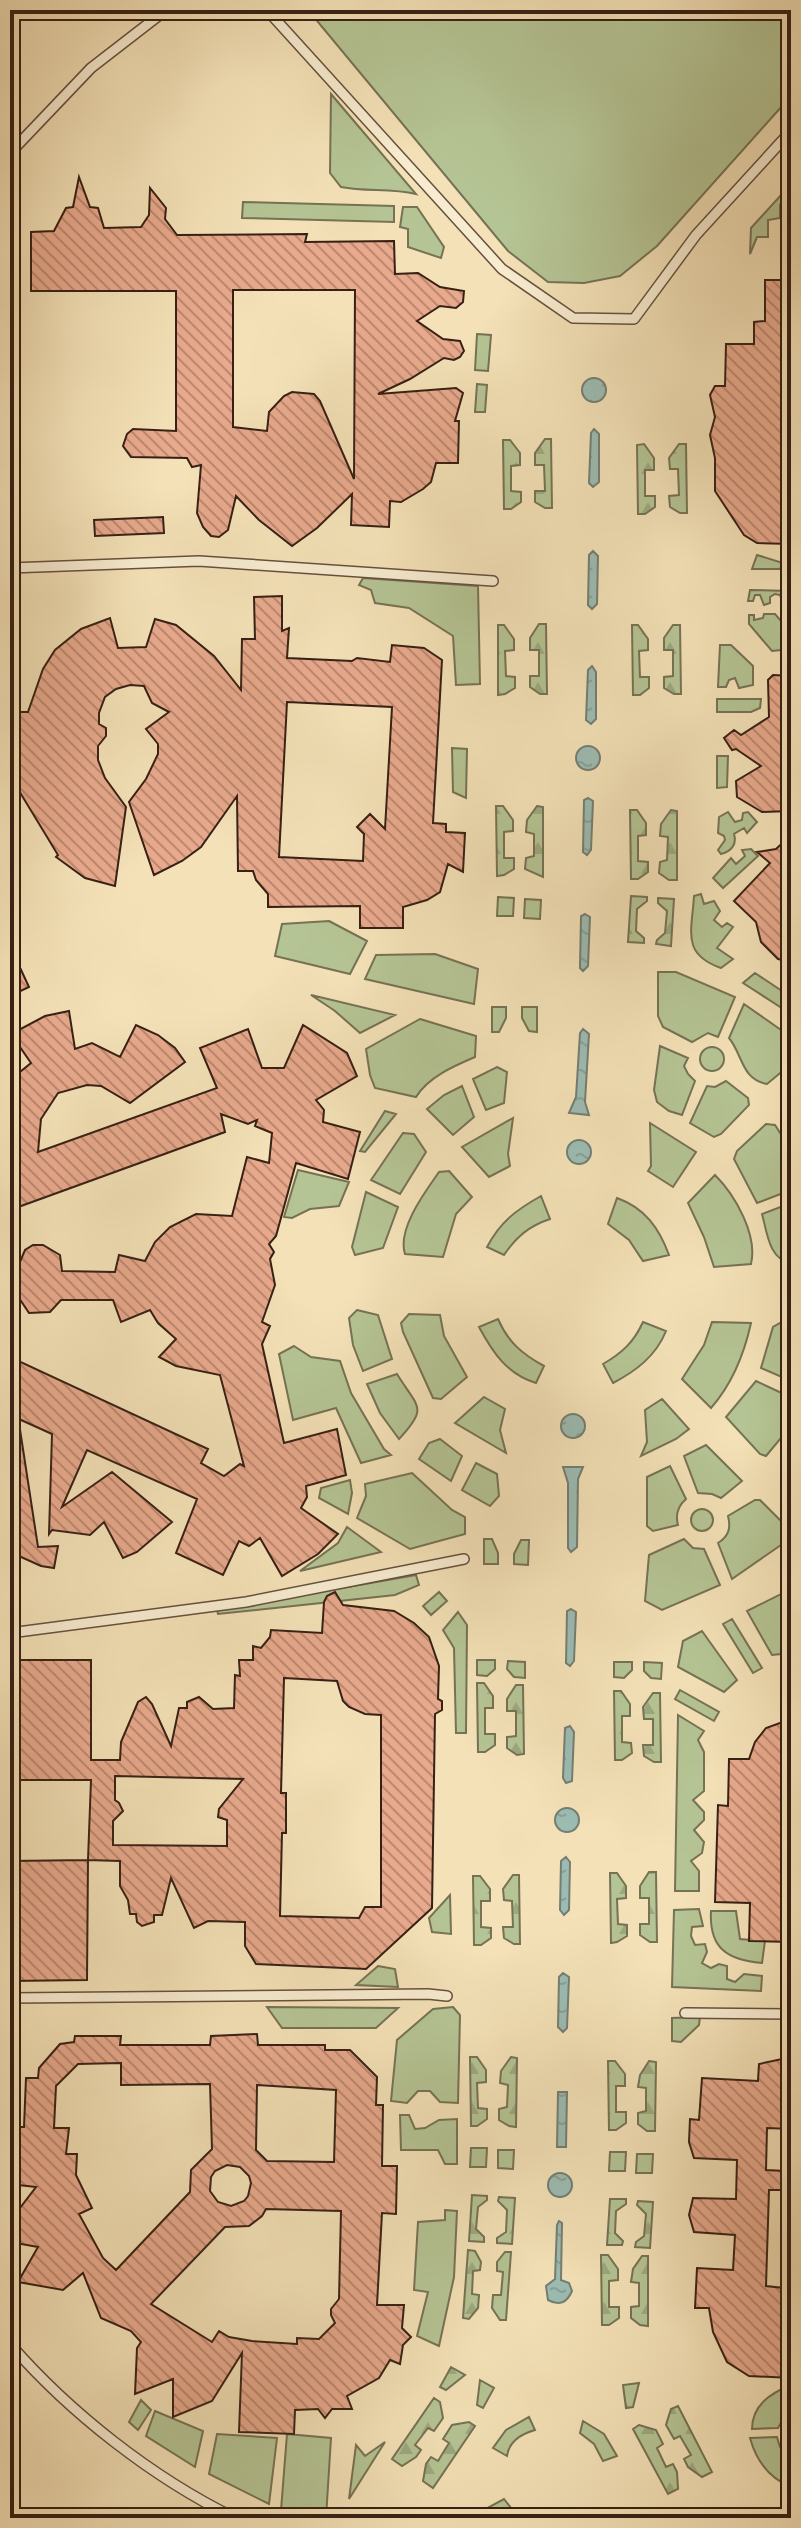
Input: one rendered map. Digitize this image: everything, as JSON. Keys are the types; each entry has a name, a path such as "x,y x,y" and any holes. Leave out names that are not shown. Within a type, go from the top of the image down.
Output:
{"lane":[{"path":"10,153 91,68 166,10"},
{"path":"267,10 502,269 573,318 634,319 696,235 791,131"},
{"path":"10,568 199,561 493,581"},
{"path":"10,1633 246,1602 464,1559"},
{"path":"10,1998 447,1996"},
{"path":"685,2013 791,2014"},
{"path":"10,2344 31,2368 117,2444 201,2501 235,2518"}],"green space":[{"path":"308,10 791,10 791,96 657,246 620,276 584,283 548,282 508,251"},
{"path":"331,94 416,194 341,187 330,173"},
{"path":"791,184 791,204 780,205 780,218 768,220 768,237 757,237 750,254 751,228"},
{"path":"243,202 394,206 394,222 242,218"},
{"path":"403,207 417,207 444,247 441,258 408,247 408,229 400,227"},
{"path":"477,334 491,335 488,371 475,370"},
{"path":"477,384 487,385 485,412 475,412"},
{"path":"545,439 551,439 552,508 535,502 535,491 545,491 544,465 535,465 535,453"},
{"path":"503,440 510,440 520,453 520,465 511,466 511,491 521,492 521,502 511,509 504,509"},
{"path":"644,444 654,458 654,470 645,470 645,496 655,496 655,507 645,514 638,514 637,445"},
{"path":"679,444 686,444 687,513 670,507 669,496 679,495 678,469 670,469 669,458"},
{"path":"757,555 783,563 780,569 752,569"},
{"path":"363,578 478,586 480,684 456,685 453,636 409,608 375,603 371,590 359,585"},
{"path":"750,590 791,591 791,601 782,601 780,595 775,594 770,597 770,603 764,605 760,595 748,601"},
{"path":"764,614 775,614 781,621 791,614 791,649 772,651 749,624 749,615 754,615 754,620 763,618"},
{"path":"539,624 546,624 547,694 540,694 530,687 530,676 539,676 539,650 530,650 530,638"},
{"path":"498,625 504,625 514,639 514,650 505,651 506,676 515,677 515,688 498,695"},
{"path":"632,625 638,625 648,639 648,650 639,651 640,677 649,677 649,688 640,695 633,695"},
{"path":"673,625 680,625 681,694 664,688 664,677 673,676 673,650 664,650 664,638"},
{"path":"720,645 731,645 753,666 753,685 739,688 735,678 729,680 726,687 718,687"},
{"path":"717,699 761,699 760,708 751,712 717,712"},
{"path":"452,748 467,749 466,798 453,792"},
{"path":"717,756 728,756 727,787 717,788"},
{"path":"496,806 503,806 513,820 513,831 504,832 504,858 514,858 514,869 497,876"},
{"path":"537,806 543,807 543,877 525,869 526,858 534,856 534,834 526,832 527,820"},
{"path":"630,810 637,810 646,823 646,835 638,836 638,861 648,862 648,872 638,879 631,879"},
{"path":"671,810 677,811 677,880 669,880 659,873 660,862 667,860 668,837 660,836 661,824"},
{"path":"728,812 735,822 742,820 743,813 748,812 757,822 747,833 744,828 734,834 733,847 721,854 718,850 725,840 718,833 719,817"},
{"path":"751,849 758,856 723,888 713,878 731,858 736,864 745,856 742,850"},
{"path":"701,894 704,904 714,901 720,911 714,920 722,927 727,923 733,927 717,948 733,959 721,968 708,962 694,948 691,930 694,896"},
{"path":"631,896 647,897 647,901 637,909 636,931 644,938 644,943 628,942"},
{"path":"498,897 514,898 513,916 497,916"},
{"path":"658,898 674,899 671,946 656,944 665,933 667,911 658,903"},
{"path":"525,899 541,900 540,919 524,918"},
{"path":"329,921 367,941 350,974 275,956 282,924"},
{"path":"435,954 478,969 474,1004 365,979 376,955"},
{"path":"658,972 676,972 735,997 718,1037 708,1033 692,1042 663,1027 658,1016"},
{"path":"755,973 791,997 791,1014 743,983"},
{"path":"311,995 395,1015 360,1033"},
{"path":"744,1004 791,1037 791,1064 767,1084 747,1072 729,1038"},
{"path":"492,1007 506,1007 506,1018 499,1032 492,1032"},
{"path":"522,1007 537,1007 537,1032 529,1031 522,1018"},
{"path":"420,1019 476,1036 475,1057 434,1078 416,1097 375,1088 366,1049"},
{"path":"660,1046 688,1058 684,1066 695,1081 682,1115 669,1111 657,1102 654,1090"},
{"path":"712,1047 720,1051 724,1059 720,1067 712,1071 704,1067 700,1059 704,1051"},
{"path":"497,1067 507,1072 504,1103 486,1110 473,1079"},
{"path":"726,1081 748,1098 749,1105 721,1134 714,1137 690,1123 707,1086 715,1087"},
{"path":"462,1086 474,1117 453,1135 427,1109"},
{"path":"385,1111 396,1114 365,1152 360,1151"},
{"path":"513,1118 508,1154 510,1166 489,1177 462,1147"},
{"path":"650,1123 696,1152 673,1187 648,1171 651,1166"},
{"path":"766,1124 775,1125 791,1150 791,1190 757,1203 734,1159 737,1151"},
{"path":"403,1133 414,1134 426,1152 400,1194 371,1180"},
{"path":"298,1170 349,1182 339,1206 310,1209 292,1218 284,1217"},
{"path":"449,1171 472,1197 456,1214 443,1257 405,1254 405,1233 414,1211 439,1172"},
{"path":"715,1175 730,1193 748,1228 751,1264 714,1267 688,1203"},
{"path":"366,1192 398,1207 383,1248 355,1255 352,1247"},
{"path":"541,1196 550,1219 524,1233 504,1255 487,1247 497,1230 510,1217"},
{"path":"617,1198 636,1207 650,1220 669,1255 643,1261 629,1240 608,1224"},
{"path":"791,1203 791,1263 773,1251 762,1214"},
{"path":"357,1310 378,1315 392,1359 363,1371 353,1345 349,1318"},
{"path":"409,1314 440,1315 444,1336 467,1377 441,1399 433,1398 403,1332 401,1323"},
{"path":"498,1319 516,1347 544,1366 536,1383 509,1368 484,1337 479,1327"},
{"path":"643,1322 666,1331 662,1340 644,1362 613,1383 603,1364 627,1346"},
{"path":"712,1322 751,1323 736,1368 711,1408 682,1379 704,1345"},
{"path":"791,1322 791,1381 761,1368 773,1327"},
{"path":"294,1346 311,1357 340,1361 351,1393 384,1449 391,1455 361,1463 336,1408 293,1420 279,1354"},
{"path":"397,1374 417,1407 414,1420 399,1439 380,1413 367,1384"},
{"path":"756,1381 788,1396 791,1426 766,1456 760,1454 726,1417"},
{"path":"484,1397 505,1409 500,1430 506,1453 455,1423"},
{"path":"662,1399 689,1429 641,1456 647,1442 645,1410"},
{"path":"440,1439 462,1456 451,1481 419,1459 429,1443"},
{"path":"706,1445 742,1481 721,1498 698,1493 684,1456"},
{"path":"476,1463 497,1474 499,1496 490,1506 462,1490"},
{"path":"670,1466 686,1499 678,1510 678,1525 653,1531 647,1526 647,1477"},
{"path":"412,1473 452,1510 465,1517 465,1534 410,1549 357,1518 366,1496 365,1484"},
{"path":"350,1480 352,1493 348,1514 319,1498 321,1488"},
{"path":"760,1500 789,1529 791,1538 732,1579 718,1543 728,1531 728,1516"},
{"path":"702,1509 710,1512 713,1520 710,1528 702,1531 694,1528 691,1520 694,1512"},
{"path":"347,1527 381,1552 300,1571 338,1543"},
{"path":"484,1539 492,1539 498,1553 498,1564 484,1564"},
{"path":"684,1539 693,1548 704,1549 720,1585 662,1610 645,1601 649,1555"},
{"path":"521,1540 529,1540 528,1565 514,1564 514,1554"},
{"path":"416,1575 419,1585 395,1595 218,1614 217,1610"},
{"path":"791,1589 791,1645 785,1645 781,1654 772,1655 747,1611"},
{"path":"439,1592 447,1601 431,1615 423,1606"},
{"path":"458,1612 467,1625 466,1733 456,1733 454,1648 443,1630"},
{"path":"732,1619 762,1668 753,1673 723,1624"},
{"path":"702,1631 737,1680 724,1692 678,1667 683,1641"},
{"path":"477,1660 495,1660 495,1669 487,1676 477,1675"},
{"path":"508,1661 525,1662 525,1678 514,1677 507,1669"},
{"path":"614,1662 632,1662 632,1670 624,1678 614,1677"},
{"path":"644,1662 662,1663 661,1679 651,1678 644,1671"},
{"path":"477,1683 484,1683 493,1696 493,1708 485,1708 485,1734 495,1734 495,1745 485,1752 478,1752"},
{"path":"516,1685 523,1685 524,1754 517,1755 507,1748 507,1737 516,1736 516,1711 507,1711 507,1699"},
{"path":"680,1690 719,1712 714,1721 675,1699"},
{"path":"614,1691 621,1691 630,1704 630,1716 622,1716 622,1742 631,1743 632,1753 622,1760 615,1760"},
{"path":"653,1693 660,1693 661,1762 644,1756 643,1745 653,1745 653,1719 644,1719 643,1707"},
{"path":"678,1715 704,1731 698,1740 704,1752 704,1791 693,1800 704,1812 704,1820 694,1830 704,1842 702,1853 691,1861 699,1871 699,1891 675,1891"},
{"path":"649,1872 656,1872 657,1942 650,1942 640,1935 640,1924 649,1924 649,1898 640,1898 640,1886"},
{"path":"610,1873 617,1873 626,1886 626,1898 617,1899 618,1924 627,1925 627,1936 611,1943"},
{"path":"513,1875 519,1875 520,1944 504,1938 503,1927 513,1927 512,1901 504,1900 503,1889"},
{"path":"473,1876 480,1876 490,1889 490,1901 481,1901 481,1927 491,1928 491,1938 481,1945 474,1945"},
{"path":"450,1895 451,1934 432,1932 429,1918"},
{"path":"699,1909 703,1926 692,1927 691,1936 695,1945 705,1944 707,1952 702,1963 711,1968 719,1964 727,1966 727,1979 735,1982 744,1974 762,1976 761,1991 672,1987 674,1910"},
{"path":"711,1911 736,1911 740,1939 765,1941 762,1963 739,1959 723,1950 713,1934"},
{"path":"378,1966 395,1969 398,1987 356,1985"},
{"path":"267,2007 398,2008 376,2028 282,2028"},
{"path":"453,2007 460,2015 458,2103 440,2102 430,2091 418,2091 407,2103 391,2101 397,2040 433,2009"},
{"path":"700,2017 699,2025 681,2042 672,2041 672,2018"},
{"path":"470,2057 477,2057 486,2070 486,2082 477,2083 478,2108 487,2109 487,2119 477,2126 471,2126"},
{"path":"511,2057 517,2058 516,2127 499,2120 499,2109 507,2107 508,2085 500,2083 501,2071"},
{"path":"608,2061 615,2061 625,2074 625,2086 616,2086 616,2112 626,2112 626,2123 616,2130 609,2130"},
{"path":"649,2061 656,2062 655,2131 647,2131 638,2124 638,2113 646,2111 646,2088 638,2087 640,2075"},
{"path":"400,2115 409,2115 415,2129 425,2128 439,2120 457,2119 457,2164 445,2164 438,2150 401,2150"},
{"path":"471,2148 487,2148 486,2167 470,2167"},
{"path":"498,2150 514,2150 513,2169 498,2168"},
{"path":"610,2152 626,2152 625,2171 609,2171"},
{"path":"637,2154 653,2154 652,2173 636,2173"},
{"path":"472,2195 487,2196 487,2200 478,2207 476,2229 484,2237 484,2242 469,2241"},
{"path":"499,2197 515,2198 512,2244 497,2243 497,2238 506,2232 507,2210 498,2201"},
{"path":"610,2199 626,2199 626,2204 616,2211 615,2233 623,2241 622,2245 607,2245"},
{"path":"638,2201 653,2202 650,2248 635,2247 644,2236 646,2214 637,2205"},
{"path":"445,2210 457,2211 454,2277 439,2346 417,2336 428,2292 414,2290 418,2222 445,2220"},
{"path":"468,2250 475,2251 481,2262 480,2270 473,2271 472,2294 479,2295 478,2308 469,2319 463,2318"},
{"path":"505,2252 511,2252 506,2320 500,2320 492,2308 493,2295 501,2295 503,2272 497,2271 497,2262"},
{"path":"601,2255 608,2255 618,2269 618,2280 609,2281 609,2307 619,2307 619,2318 609,2325 602,2325"},
{"path":"642,2256 648,2256 648,2326 640,2325 631,2318 631,2307 639,2306 639,2283 631,2282 633,2269"},
{"path":"451,2367 465,2375 446,2390 440,2387"},
{"path":"480,2380 494,2388 483,2408 477,2405"},
{"path":"639,2383 633,2407 626,2408 623,2385"},
{"path":"791,2385 791,2410 778,2428 752,2429 755,2413 764,2401"},
{"path":"434,2398 440,2402 443,2418 434,2431 428,2428 415,2445 421,2450 402,2466 392,2459"},
{"path":"141,2400 151,2410 138,2430 129,2422"},
{"path":"678,2406 712,2472 702,2477 688,2467 684,2459 691,2455 680,2436 674,2439 666,2425 671,2409"},
{"path":"155,2411 203,2431 195,2467 146,2436"},
{"path":"529,2417 535,2430 516,2439 507,2456 493,2448 506,2430"},
{"path":"583,2421 604,2434 617,2456 603,2461 594,2444 580,2433"},
{"path":"469,2422 475,2426 433,2488 423,2481 426,2464 431,2457 438,2461 449,2443 443,2439 452,2425"},
{"path":"639,2425 656,2430 663,2444 657,2448 666,2467 673,2464 678,2489 668,2494 633,2429"},
{"path":"217,2434 277,2438 269,2504 209,2474"},
{"path":"287,2434 331,2438 326,2518 301,2518 281,2510"},
{"path":"777,2437 780,2447 791,2458 791,2487 776,2479 764,2467 750,2438"},
{"path":"385,2442 349,2499 356,2445 365,2456"},
{"path":"504,2499 519,2518 497,2518 489,2507"}],"water":[{"path":"594,378 603,381 606,390 603,399 594,402 585,399 582,390 585,381"},
{"path":"594,429 599,434 599,482 593,487 589,483 591,433"},
{"path":"593,551 598,556 597,604 592,609 588,605 589,555"},
{"path":"592,666 596,672 596,719 591,724 586,720 588,670"},
{"path":"588,746 597,749 600,758 597,767 588,770 579,767 576,758 579,749"},
{"path":"588,798 593,801 591,850 587,855 583,852 584,800"},
{"path":"585,914 590,917 588,966 583,971 580,968 581,916"},
{"path":"583,1029 589,1034 585,1102 589,1115 569,1113 576,1097 580,1033"},
{"path":"579,1140 587,1144 591,1152 587,1160 579,1164 571,1160 567,1152 571,1144"},
{"path":"573,1414 581,1418 585,1426 581,1434 573,1438 565,1434 561,1426 565,1418"},
{"path":"563,1467 583,1467 578,1479 577,1547 571,1552 568,1548 568,1483"},
{"path":"571,1609 576,1612 574,1661 570,1666 566,1663 567,1611"},
{"path":"570,1726 574,1732 572,1781 566,1783 563,1778 565,1728"},
{"path":"567,1808 576,1811 579,1820 576,1829 567,1832 558,1829 555,1820 558,1811"},
{"path":"566,1857 570,1862 569,1910 564,1915 560,1910 561,1861"},
{"path":"563,1973 569,1977 567,2028 563,2032 558,2027 559,1977"},
{"path":"558,2092 567,2092 566,2147 557,2147"},
{"path":"560,2173 571,2180 572,2185 565,2196 560,2197 549,2190 548,2185 555,2174"},
{"path":"559,2221 562,2223 561,2280 569,2283 572,2291 565,2301 559,2303 548,2300 546,2286 555,2279"}],"building":[{"path":"79,177 90,207 98,208 104,228 141,227 149,215 150,188 166,208 165,219 177,235 307,234 305,242 394,241 395,274 418,273 440,287 464,291 463,302 456,308 440,306 417,321 443,339 460,341 464,351 454,360 444,358 378,394 456,388 463,393 455,421 459,421 458,463 436,463 431,482 423,489 401,502 390,501 389,527 351,525 352,494 317,528 292,546 259,520 236,496 228,530 219,537 211,536 197,513 201,465 192,467 187,458 131,457 123,446 127,434 133,429 176,431 176,291 31,291 31,232 54,231 66,208 73,207","holes":["233,290 355,290 354,479 320,401 314,394 292,392 284,396 269,412 267,431 233,427"]},
{"path":"765,280 791,280 791,380 783,380 781,434 791,434 791,544 757,543 744,535 715,491 715,458 710,435 715,417 710,395 715,386 725,386 726,344 754,344 754,322 765,321"},
{"path":"163,517 164,533 95,536 94,520"},
{"path":"282,596 282,631 289,628 287,658 352,661 357,658 390,662 392,645 424,648 442,660 433,823 446,824 446,832 465,833 463,872 448,864 440,892 427,900 403,907 403,928 360,928 360,906 268,907 268,894 256,880 253,871 238,871 237,796 201,847 154,875 129,802 146,779 158,754 158,744 146,729 169,712 152,703 144,686 130,685 116,689 105,697 99,713 99,724 106,728 106,736 98,746 98,760 105,778 126,807 115,886 85,878 56,857 58,855 10,776 10,712 28,712 43,669 55,650 81,629 110,618 118,648 146,647 155,619 176,625 214,656 241,690 242,639 255,639 254,597","holes":["287,702 392,707 385,829 370,814 357,827 364,834 363,861 279,857"]},
{"path":"773,675 791,676 791,811 762,812 737,797 736,781 761,766 736,749 732,750 724,738 734,730 741,735 769,717 768,680"},
{"path":"791,835 791,962 778,959 761,942 756,922 734,901 770,863 757,852 776,849"},
{"path":"10,946 29,987 10,996"},
{"path":"69,1011 75,1049 92,1043 120,1057 136,1025 158,1035 175,1048 185,1062 130,1103 101,1086 87,1085 58,1093 41,1119 38,1152 217,1088 200,1048 248,1029 262,1068 284,1068 303,1025 347,1053 357,1076 316,1100 324,1110 323,1122 360,1132 348,1179 296,1163 276,1236 269,1244 274,1252 270,1259 275,1285 262,1322 270,1326 262,1344 284,1443 337,1429 346,1475 306,1486 307,1497 301,1508 338,1534 318,1554 282,1576 260,1538 249,1546 239,1541 223,1575 176,1553 197,1499 87,1450 62,1507 112,1472 172,1522 137,1552 123,1558 104,1522 90,1535 52,1530 49,1534 52,1434 10,1415 10,1357 208,1449 201,1463 224,1476 240,1464 244,1466 220,1375 176,1366 159,1357 176,1339 158,1323 150,1310 121,1322 113,1300 61,1300 50,1312 29,1313 19,1298 10,1298 10,1269 17,1269 25,1250 33,1245 43,1245 60,1255 62,1271 115,1272 119,1255 145,1261 155,1242 170,1227 196,1214 232,1216 247,1157 269,1163 272,1133 255,1126 257,1120 248,1124 221,1114 225,1132 10,1210 10,1080 31,1063 11,1034 45,1016"},
{"path":"10,1423 19,1423 38,1547 58,1546 54,1568 41,1566 10,1552 10,1525 20,1511 10,1506"},
{"path":"335,1592 343,1605 394,1611 414,1623 429,1637 439,1666 438,1699 442,1701 442,1710 435,1714 432,1908 366,1969 256,1964 245,1946 245,1922 208,1921 194,1928 171,1878 162,1915 154,1915 154,1922 142,1926 137,1922 136,1914 130,1914 128,1900 120,1886 120,1861 88,1860 91,1780 12,1780 12,1660 91,1660 91,1760 120,1760 121,1742 138,1702 146,1697 152,1704 171,1746 179,1708 187,1708 187,1702 199,1697 213,1709 234,1708 235,1675 240,1676 239,1660 253,1660 253,1646 261,1648 270,1637 271,1630 322,1633 327,1596","holes":["284,1678 337,1681 343,1701 349,1707 365,1714 381,1715 381,1907 365,1907 359,1918 280,1916 282,1833 286,1833 286,1793 281,1793","115,1776 243,1779 219,1809 218,1817 227,1820 227,1846 113,1845 113,1821 123,1811 115,1800"]},
{"path":"791,1719 791,1942 749,1941 750,1903 715,1902 718,1805 728,1806 729,1759 749,1759 755,1742 766,1728"},
{"path":"88,1860 87,1980 10,1981 10,1861"},
{"path":"257,2034 258,2045 325,2045 325,2050 350,2050 377,2077 376,2105 383,2105 382,2166 397,2166 396,2214 382,2213 377,2305 404,2305 402,2328 411,2337 403,2345 400,2364 390,2360 379,2378 347,2396 352,2409 332,2409 325,2418 318,2409 295,2410 294,2434 239,2432 242,2353 212,2401 173,2417 173,2379 135,2394 137,2348 141,2342 131,2331 101,2318 83,2273 63,2290 18,2282 38,2247 10,2242 10,2221 36,2187 10,2184 10,2127 24,2127 26,2078 38,2078 39,2068 60,2044 74,2042 75,2036 121,2036 120,2045 210,2045 211,2036","holes":["121,2063 121,2085 210,2084 212,2149 191,2170 190,2192 116,2270 103,2258 79,2214 92,2208 76,2175 77,2154 66,2154 69,2128 54,2128 56,2086 78,2064","257,2085 336,2090 334,2162 267,2161 256,2150","227,2165 240,2167 249,2176 251,2183 244,2201 231,2206 218,2202 210,2191 211,2177","266,2209 341,2211 339,2299 331,2309 335,2323 319,2339 297,2338 297,2344 252,2341 229,2337 219,2331 212,2342 151,2304 225,2227 249,2226"]},
{"path":"782,2059 791,2063 791,2129 767,2128 766,2170 785,2171 784,2190 769,2190 766,2286 784,2288 789,2298 785,2312 791,2312 791,2378 749,2376 727,2362 713,2332 709,2308 695,2308 697,2268 733,2270 735,2235 694,2232 689,2215 693,2198 736,2199 737,2160 694,2158 689,2142 690,2119 699,2120 702,2078 758,2081 759,2064"}]}
